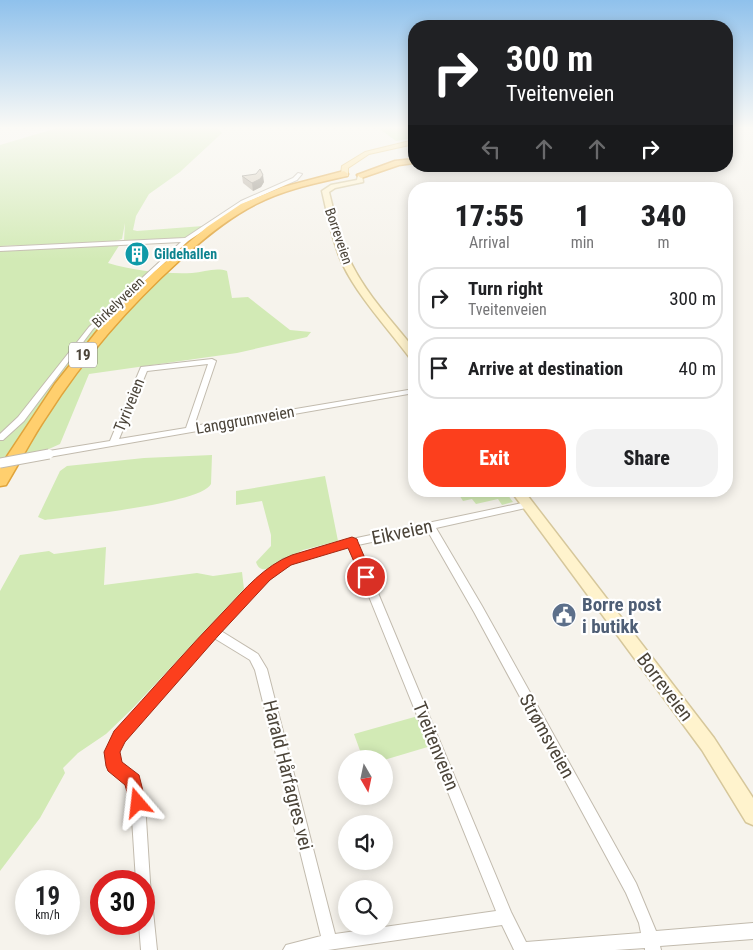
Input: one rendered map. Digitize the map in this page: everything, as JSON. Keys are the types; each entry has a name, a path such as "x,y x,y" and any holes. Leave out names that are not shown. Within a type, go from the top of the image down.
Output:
{"highway":[{"name":"19","path":"0,481 68,374 110,324 178,256 219,224 245,207 294,188 368,172"},
{"name":"19","path":"0,496 25,441"}],"main road":[{"path":"351,172 353,176"},
{"name":"Borreveien","path":"353,176 325,191 339,245 348,266 360,285 408,348"},
{"name":"Borreveien","path":"521,497 708,744 753,815"}],"street":[{"name":"Birkelyveien","path":"0,438 21,419 91,328 186,240 242,202 295,179 300,174"},
{"path":"0,249 186,240"},
{"name":"Tyriveien","path":"113,444 144,369 212,361 189,430"},
{"name":"Langgrunnveien","path":"48,454 408,392"},
{"path":"0,463 48,454"},
{"name":"Eikveien","path":"143,870 138,803 133,781 114,766 112,752 120,736 140,712 266,577 280,567 306,554 352,542 527,505"},
{"name":"Strømsveien","path":"430,526 478,609 631,888 652,944"},
{"name":"Tveitenveien","path":"352,542 506,917 522,950"},
{"name":"Harald Hårfagres vei","path":"213,632 254,657 261,669 330,942"},
{"path":"291,950 330,942 506,917"},
{"path":"522,950 652,944 753,931"},
{"name":"Eikveien","path":"148,935 149,950"}],"green space":[{"path":"0,172 180,172 149,194 136,216 133,230 203,226 185,239 124,241 125,223 122,239 113,242 0,246"},
{"path":"120,244 108,263 139,270 171,273 192,273 219,269 227,271 232,298 248,297 290,330 311,332 307,337 237,353 89,374 60,444 0,471 0,250"},
{"path":"212,455 211,484 202,491 185,498 107,512 45,520 38,517 60,471 67,466 144,458"},
{"path":"325,476 338,541 303,550 267,569 260,568 256,562 271,546 271,535 262,501 236,505 236,491"},
{"path":"460,497 509,497 513,502 502,505 498,499 476,504 472,499 463,501"},
{"path":"106,547 104,585 197,573 213,576 242,572 244,589 131,710 106,734 78,753 63,768 65,773 40,818 0,871 0,591 20,555 49,551 54,554"},
{"path":"418,716 431,746 393,757 393,750 360,750 354,734"}],"building":[{"path":"262,172 263,175 252,183 242,176"}],"place":[{"name":"Gildehallen","path":"137,254"},
{"name":"Borre post i butikk","path":"564,615"}],"route":[{"path":"138,803 133,781 114,766 112,752 120,736 213,632 272,571 306,554 352,542 366,577"}]}
